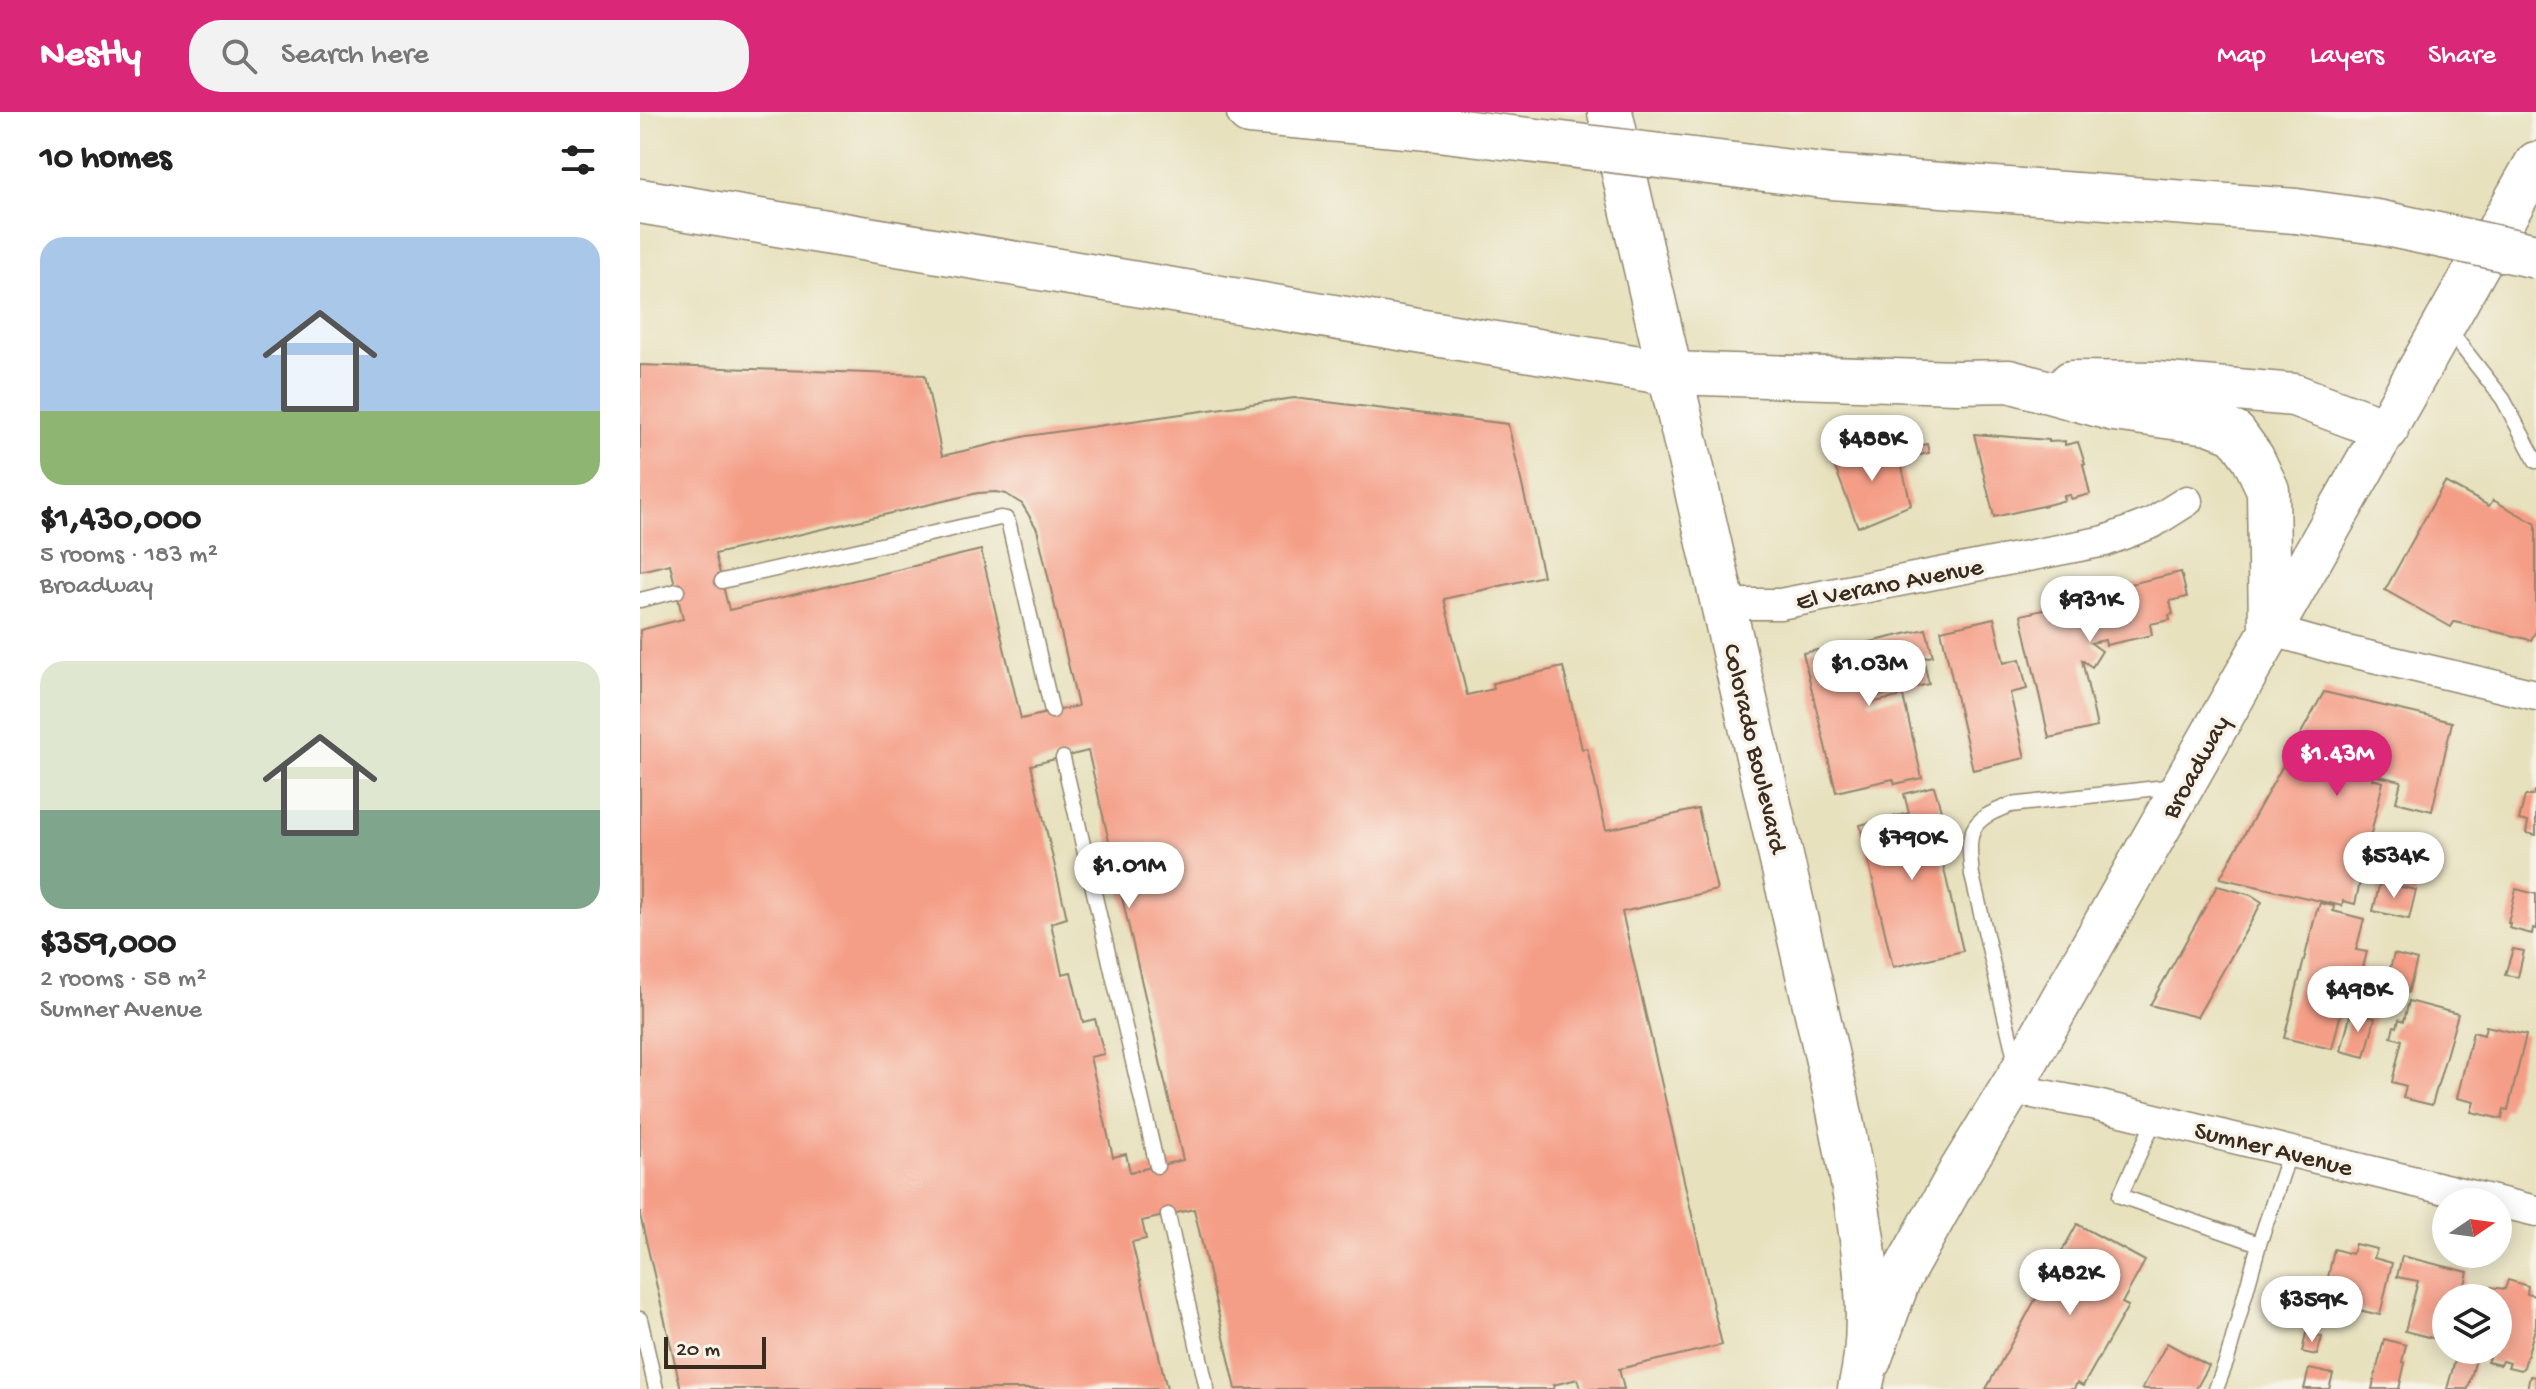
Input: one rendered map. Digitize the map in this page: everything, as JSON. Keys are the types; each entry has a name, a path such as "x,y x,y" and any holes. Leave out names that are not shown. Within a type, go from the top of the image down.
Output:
{"main road":[{"path":"1249,112 1429,128 1832,177 2296,211 2377,222 2536,256"},
{"name":"Colorado Boulevard","path":"1610,112 1837,1100 1858,1207 1868,1303 1862,1382"},
{"name":"Broadway","path":"1862,1382 1899,1280 2387,430 2536,163"},
{"path":"640,201 1669,373 1956,382 2157,383 2294,395 2387,430"},
{"path":"2009,381 2114,410 2209,423 2235,433 2253,458 2268,490 2270,630"}],"street":[{"name":"El Verano Avenue","path":"1724,604 1780,604 2105,541 2152,523 2187,501"},
{"path":"2270,630 2536,695"},
{"name":"Sumner Avenue","path":"2015,1082 2097,1105 2536,1211"}],"lane":[{"path":"2445,325 2503,399 2536,461"},
{"path":"722,581 1006,519 1052,711"},
{"path":"640,600 677,591"},
{"path":"1063,758 1157,1166"},
{"path":"2015,1082 1972,875 1969,851 1972,829 1987,813 2011,805 2183,785"},
{"path":"2155,1119 2120,1196 2259,1244"},
{"path":"2216,1389 2290,1151"},
{"path":"1168,1215 1207,1389"},
{"path":"640,1319 656,1389"}],"building":[{"path":"640,365 925,375 942,456 1027,436 1294,398 1508,424 1543,576 1444,599 1467,695 1494,689 1493,683 1563,667 1582,749 1587,748 1606,830 1698,809 1717,890 1622,912 1722,1345 1619,1369 1624,1389 1581,1389 1578,1379 1553,1385 1554,1389 1236,1389 1194,1209 1142,1221 1146,1239 1132,1242 1167,1389 681,1389 640,1215 640,630 683,619 670,564 640,571","holes":["996,492 1022,504 1037,529 1078,706 1021,719 981,550 729,610 715,554 978,493","1088,751 1183,1160 1130,1172 1126,1154 1113,1157 1090,1057 1104,1054 1095,1019 1083,1022 1071,972 1062,974 1051,923 1067,918 1031,765"]},
{"path":"1974,434 2065,441 2065,445 2078,442 2090,494 2071,499 2070,495 2064,496 2065,500 1994,517"},
{"path":"1872,441 1878,457 1898,450 1911,505 1858,527 1831,457"},
{"path":"1927,444 1929,453 1907,458 1904,449"},
{"path":"2445,482 2489,506 2493,500 2536,524 2536,631 2531,640 2454,622 2451,627 2385,590"},
{"path":"2181,572 2187,597 2170,601 2173,614 2169,615 2170,620 2150,624 2152,635 2106,645 2105,640 2091,643 2102,651 2092,667 2082,660 2097,727 2049,738 2021,615 2127,591 2126,585"},
{"path":"1994,618 2004,663 2020,659 2027,689 2010,693 2025,758 1973,770 1941,630"},
{"path":"1926,629 1933,656 1923,658 1929,684 1869,698 1870,703 1903,696 1922,778 1895,784 1893,779 1836,792 1803,653 1818,650 1819,654"},
{"path":"2324,692 2452,722 2432,811 2396,802 2401,781 2373,775 2372,779 2383,782 2355,904 2343,901 2342,906 2220,878"},
{"path":"1934,786 1941,810 1931,813 1963,951 1893,967 1860,825 1909,813 1904,794"},
{"path":"2535,791 2536,835 2526,833 2528,822 2519,820 2525,796 2533,796"},
{"path":"2380,882 2416,890 2409,919 2373,911"},
{"path":"2217,886 2251,895 2262,902 2197,1017 2150,1005"},
{"path":"2516,889 2536,894 2536,929 2533,928 2532,934 2509,928"},
{"path":"2320,903 2334,906 2333,911 2364,919 2356,950 2367,952 2360,979 2350,976 2332,1049 2284,1038"},
{"path":"2513,949 2524,951 2518,977 2505,975"},
{"path":"2394,954 2417,960 2408,993 2385,987"},
{"path":"2409,1001 2458,1014 2432,1105 2403,1098 2406,1086 2392,1082 2402,1040 2391,1037 2399,1019 2404,1021"},
{"path":"2351,1012 2375,1018 2365,1057 2341,1051"},
{"path":"2486,1026 2526,1035 2508,1110 2504,1109 2502,1119 2471,1112 2474,1102 2457,1098 2473,1032 2484,1035"},
{"path":"2077,1224 2145,1261 2122,1303 2128,1306 2083,1386 2077,1383 2074,1389 1986,1389"},
{"path":"2355,1244 2377,1249 2374,1258 2392,1263 2380,1315 2342,1306 2342,1310 2322,1306 2334,1249 2352,1254"},
{"path":"2402,1256 2432,1263 2432,1268 2468,1272 2465,1284 2432,1284 2432,1338 2405,1331 2418,1281 2397,1277"},
{"path":"2508,1280 2528,1286 2527,1294 2536,1296 2536,1325 2521,1370 2508,1367 2512,1364 2512,1284 2507,1284"},
{"path":"2306,1333 2322,1337 2317,1355 2302,1352"},
{"path":"2384,1339 2406,1345 2399,1389 2372,1389"},
{"path":"2167,1343 2209,1366 2196,1389 2142,1389"},
{"path":"2454,1364 2475,1364 2468,1389 2447,1389"},
{"path":"2309,1369 2333,1374 2329,1389 2304,1389"},
{"path":"2530,1376 2536,1377 2536,1389 2527,1389"}]}
